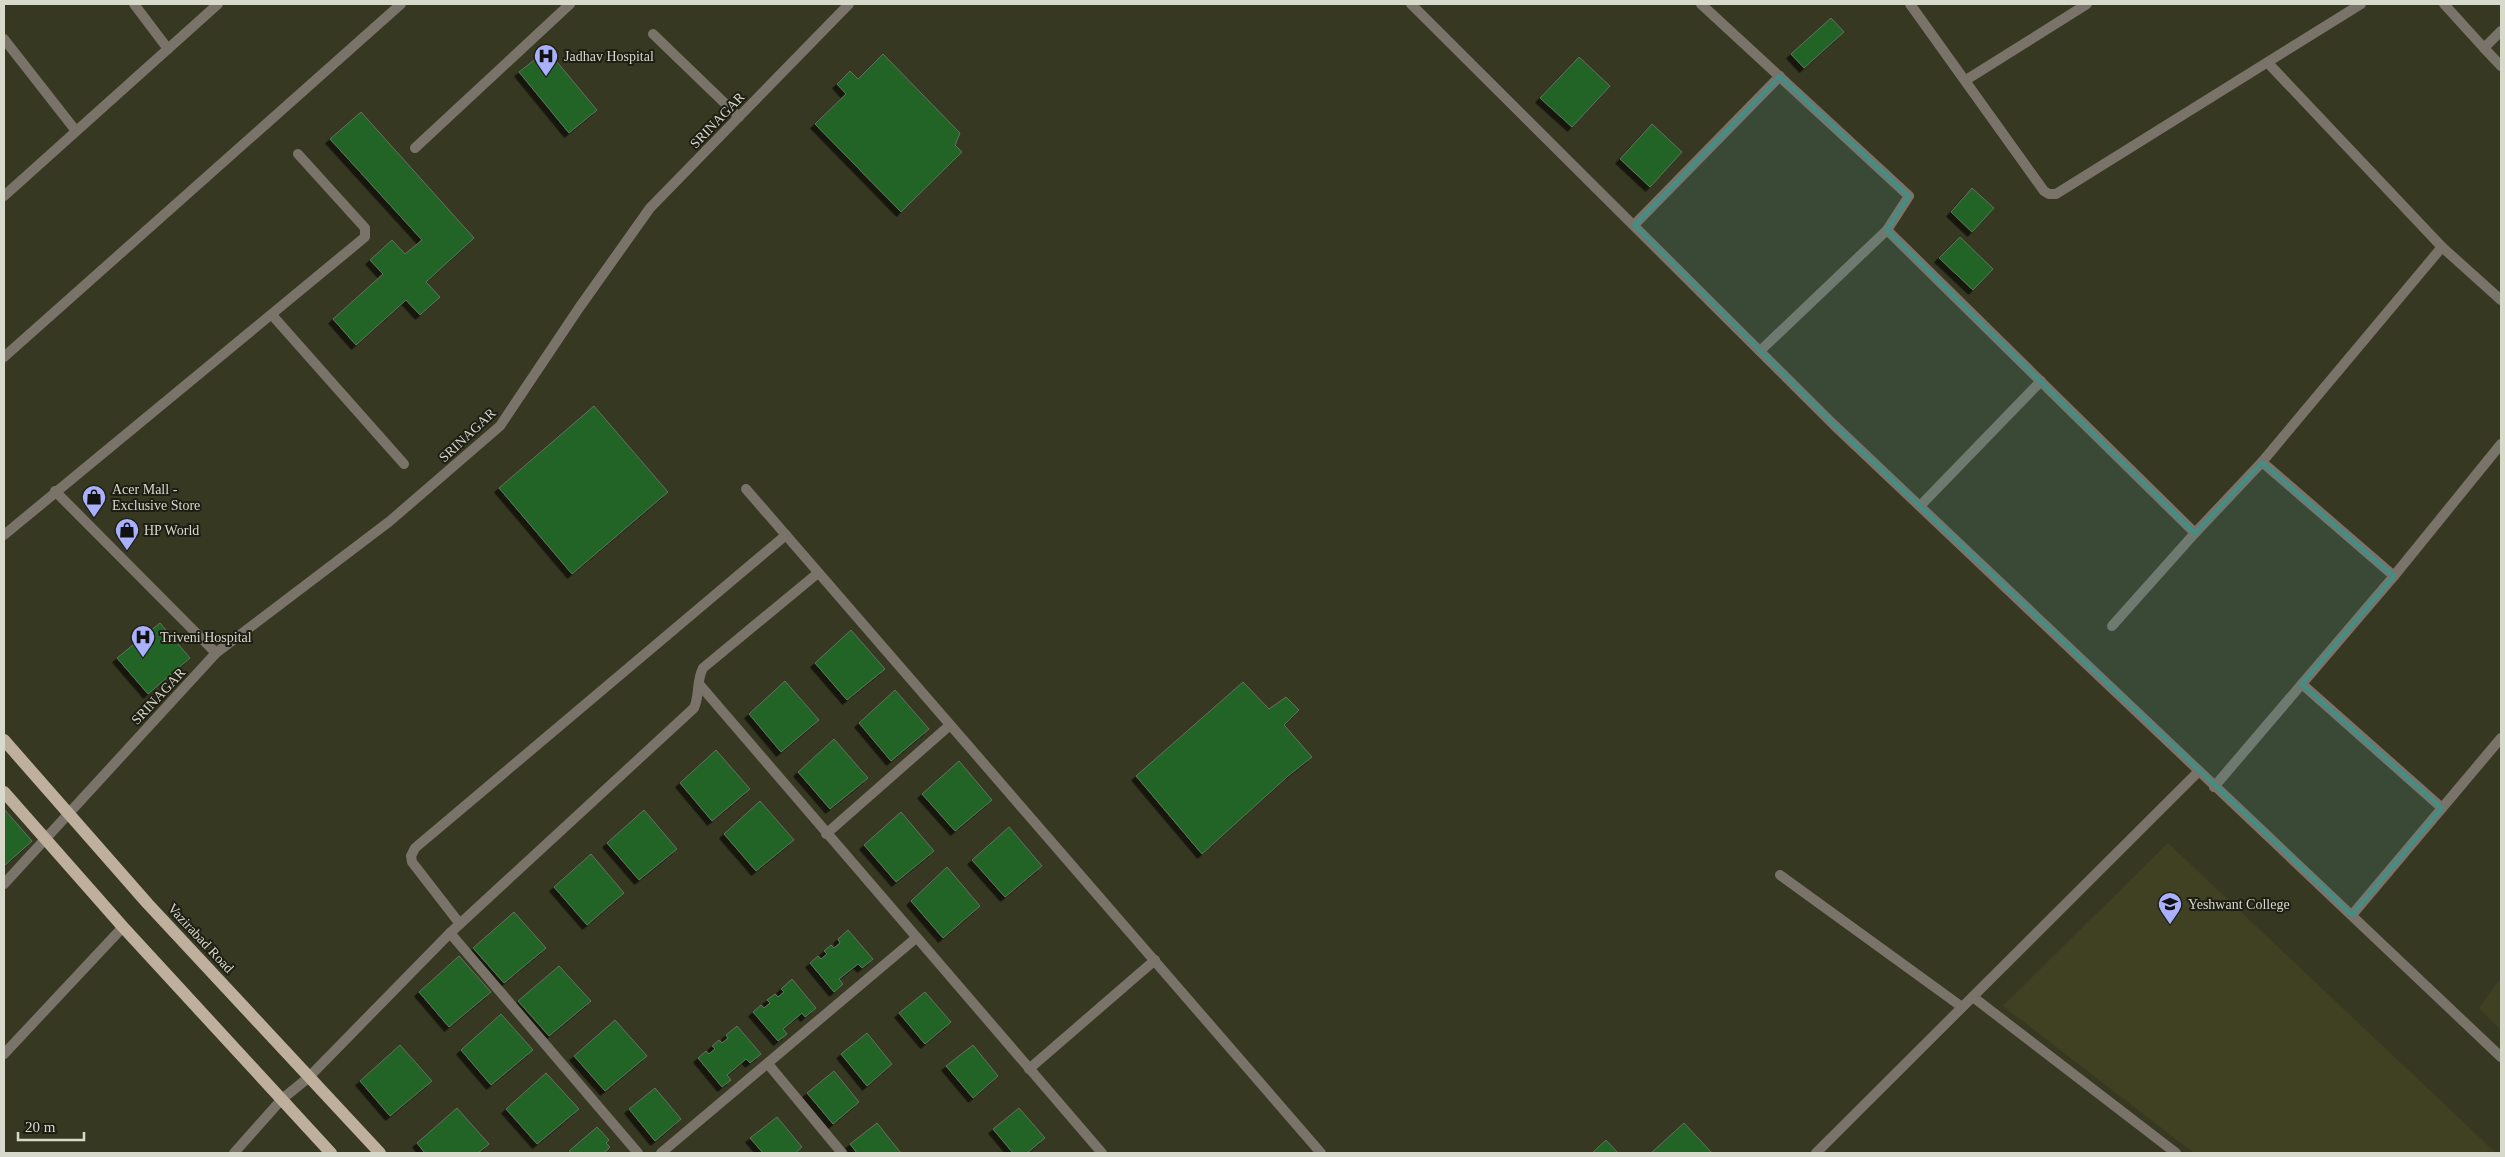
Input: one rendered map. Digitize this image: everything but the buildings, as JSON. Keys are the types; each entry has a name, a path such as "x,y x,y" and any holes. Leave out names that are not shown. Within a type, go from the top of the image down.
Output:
{"main road":[{"name":"Vazirabad Road","path":"4,740 148,904 308,1078 380,1153"},
{"path":"4,792 330,1153"}],"street":[{"path":"134,4 168,49"},
{"path":"4,196 218,4"},
{"path":"4,357 401,4"},
{"path":"415,148 570,4"},
{"name":"SRINAGAR","path":"4,884 216,653 390,521 500,426 579,308 650,208 849,4"},
{"path":"1411,4 1920,506 2198,772 2501,1057"},
{"path":"1701,4 1909,196 1887,230 1760,350"},
{"path":"1910,4 2044,191 2049,194 2056,194 2361,4"},
{"path":"1966,80 2086,4"},
{"path":"2444,4 2501,66"},
{"path":"2484,48 2501,31"},
{"path":"652,34 739,117"},
{"path":"4,40 76,131"},
{"path":"2268,63 2442,246 2501,300"},
{"path":"1634,225 1780,76"},
{"path":"4,535 365,237 365,228 298,154"},
{"path":"1887,230 2195,533"},
{"path":"2112,626 2195,533 2262,462 2442,246"},
{"path":"272,315 404,464"},
{"path":"1920,506 2041,382"},
{"path":"2214,787 2394,576 2501,444"},
{"path":"2262,462 2394,576"},
{"path":"746,489 1322,1153"},
{"path":"55,491 216,653"},
{"path":"460,924 412,862 411,856 415,848 786,535"},
{"path":"234,1153 282,1099 308,1078 450,933 690,712 697,701 699,676 703,668 818,573"},
{"path":"699,684 1102,1153"},
{"path":"2302,684 2442,808"},
{"path":"826,834 950,725"},
{"path":"2352,915 2501,738"},
{"path":"1816,1153 2198,772"},
{"path":"1780,875 1962,1008"},
{"path":"4,1054 123,926"},
{"path":"450,933 638,1153"},
{"path":"661,1153 916,938"},
{"path":"1029,1069 1155,960"},
{"path":"1973,997 2176,1153"},
{"path":"768,1064 842,1153"}],"highlighted area":[{"path":"1780,76 1909,196 1887,230 2195,533 2262,462 2394,576 2302,684 2442,808 2352,915 1834,425 1634,225"}],"shaded area":[{"name":"Yeshwant College","path":"2168,843 2496,1153 2194,1153 2003,1006"},
{"path":"2501,978 2501,1030 2479,1008"}],"place":[{"name":"Jadhav Hospital","path":"546,77"},
{"name":"Acer Mall - Exclusive Store","path":"94,518"},
{"name":"HP World","path":"127,551"},
{"name":"Triveni Hospital","path":"143,658"},
{"name":"Yeshwant College","path":"2170,925"}]}
